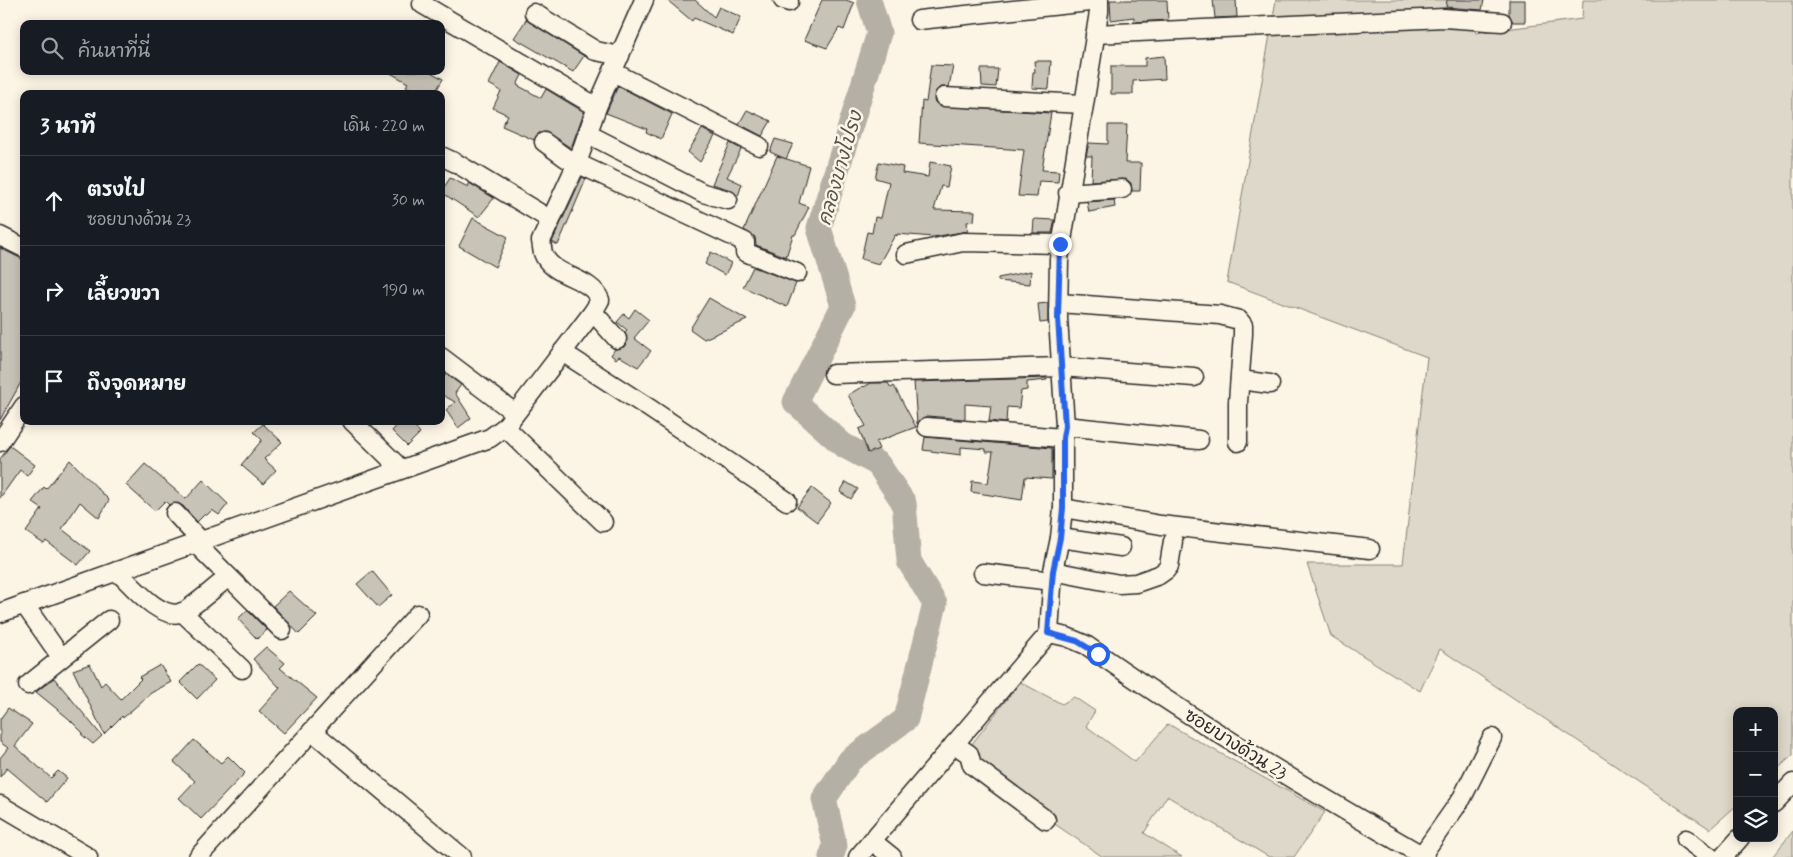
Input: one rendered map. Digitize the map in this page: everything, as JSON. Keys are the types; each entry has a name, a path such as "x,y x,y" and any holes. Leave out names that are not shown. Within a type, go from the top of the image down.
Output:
{"street":[{"path":"0,613 490,438 510,420 593,312 600,300 598,294 588,285 549,263 544,253 542,241 577,163 597,107 644,0"},
{"path":"858,857 1048,633 1053,576 1063,508 1064,432 1059,303 1060,252 1099,0 919,20"},
{"path":"422,4 597,107"},
{"path":"534,13 616,64 759,146"},
{"path":"1095,34 1444,18 1502,22"},
{"path":"944,97 1083,104"},
{"path":"588,134 703,193 728,200"},
{"path":"544,142 566,158 745,242 745,252 797,273"},
{"path":"445,158 551,220"},
{"path":"1068,193 1122,189"},
{"path":"0,236 20,246"},
{"path":"906,254 962,242 1060,252"},
{"path":"1059,303 1220,315 1239,320 1243,325 1243,334 1238,442"},
{"path":"593,312 617,339"},
{"path":"562,352 787,501"},
{"path":"445,361 510,420 603,522"},
{"path":"833,374 1061,367 1194,377"},
{"path":"1240,380 1270,384"},
{"path":"0,442 20,412"},
{"path":"356,425 401,469"},
{"path":"927,427 1064,432 1200,440"},
{"path":"1063,508 1161,525 1370,549"},
{"path":"175,513 229,576 282,630"},
{"path":"1060,538 1122,547"},
{"path":"983,573 1053,576 1119,584 1136,583 1159,575 1166,570 1169,566 1173,540"},
{"path":"117,571 155,608 171,613 182,612 229,576"},
{"path":"24,604 61,657"},
{"path":"182,612 242,670"},
{"path":"198,857 418,614"},
{"path":"28,685 109,620"},
{"name":"ซอยบางด้วน 23","path":"1048,633 1067,637 1086,645 1205,726 1423,856"},
{"path":"312,731 462,857"},
{"path":"1423,856 1462,798 1492,738"},
{"path":"954,744 969,754 972,766 1046,820"},
{"path":"1778,798 1793,783"},
{"path":"0,805 88,857"},
{"path":"1686,838 1710,857"},
{"path":"872,841 892,857"},
{"path":"1728,855 1737,842"}],"shaded area":[{"path":"1276,0 1467,0 1476,33 1582,19 1583,0 1793,0 1793,755 1778,768 1778,707 1733,707 1733,809 1710,829 1440,649 1420,691 1331,636 1307,564 1403,564 1427,357 1227,282"},
{"path":"1020,682 1062,704 1074,697 1095,711 1086,726 1135,762 1168,724 1325,812 1294,857 1269,857 1167,796 1144,833 1182,857 1103,857 967,764 968,749"},
{"path":"1793,831 1793,857 1772,857"}],"building":[{"path":"667,0 695,0 714,17 719,7 741,17 733,35 694,18 692,21"},
{"path":"822,0 846,0 854,3 844,30 839,28 827,48 804,40"},
{"path":"1110,0 1167,0 1168,20 1134,22 1134,17 1111,20"},
{"path":"1213,0 1236,0 1237,17 1215,18"},
{"path":"1447,0 1484,0 1482,10 1446,7"},
{"path":"1509,0 1525,0 1525,22 1513,22 1509,14"},
{"path":"526,20 584,56 573,72 514,38"},
{"path":"1164,56 1165,79 1133,81 1133,94 1111,94 1111,66 1145,66 1145,58"},
{"path":"1034,61 1051,61 1049,89 1032,88 1033,72 1035,72"},
{"path":"500,62 522,75 517,85 541,98 546,89 584,112 571,148 546,132 539,133 534,140 502,126 508,115 493,108 501,91 489,84"},
{"path":"931,65 953,66 949,87 940,87 935,92 934,101 939,106 1051,113 1042,170 1059,171 1058,182 1039,181 1037,197 1018,196 1024,150 919,143 922,101 926,102"},
{"path":"981,69 998,69 996,87 982,86"},
{"path":"394,75 436,75 443,79 436,90 412,90 406,86 408,83"},
{"path":"618,86 672,114 661,139 646,132 647,129 606,113"},
{"path":"747,110 771,121 762,136 739,124"},
{"path":"1108,125 1127,125 1125,163 1141,163 1140,191 1132,191 1131,183 1126,179 1091,181 1092,156 1086,156 1089,143 1108,144"},
{"path":"702,129 715,136 700,162 688,152"},
{"path":"775,139 793,144 786,159 770,152"},
{"path":"730,143 741,149 727,177 742,184 738,196 731,190 712,184"},
{"path":"777,156 809,166 799,203 809,207 795,235 793,235 786,257 756,245 755,237 744,230"},
{"path":"879,162 903,167 902,173 928,177 930,162 951,166 947,187 941,186 934,210 975,211 974,221 967,222 968,231 933,237 897,234 879,264 861,259 867,232 872,233 875,217 881,218 889,182 875,178"},
{"path":"582,177 586,179 558,245 552,242"},
{"path":"450,178 468,187 469,183 494,198 479,217 445,195 445,186"},
{"path":"1114,200 1115,207 1089,212 1087,202"},
{"path":"473,218 508,237 495,267 459,246"},
{"path":"1034,219 1055,220 1052,233 1033,233"},
{"path":"0,248 20,258 20,384 0,420"},
{"path":"711,252 731,263 725,275 705,264"},
{"path":"753,267 796,283 787,307 743,287"},
{"path":"1031,271 1030,284 998,281 998,278"},
{"path":"709,298 747,320 704,339 690,329"},
{"path":"1048,303 1048,322 1040,323 1038,304"},
{"path":"635,309 649,320 634,338 651,351 638,367 619,356 616,359 611,355 615,349 624,347 627,342 625,332 627,330 617,322 624,314 629,318"},
{"path":"446,374 461,385 455,393 471,418 458,428 446,410 455,402 445,396"},
{"path":"1047,378 1047,380 1027,382 1027,390 1021,391 1019,408 1007,407 1006,423 989,421 991,406 965,404 965,419 927,416 922,418 917,424 914,382"},
{"path":"871,383 888,383 891,388 894,386 916,427 876,442 879,449 868,453 859,429 866,426 848,395"},
{"path":"264,425 282,442 264,459 276,470 263,484 241,465 262,440 254,432"},
{"path":"397,425 414,425 420,433 407,446 392,431"},
{"path":"925,437 1052,448 1052,479 1025,477 1022,500 971,492 972,481 988,483 993,452 986,452 986,449 961,447 961,455 923,450"},
{"path":"10,446 35,465 27,476 20,470 0,498 0,459"},
{"path":"70,460 109,500 99,518 80,502 62,529 90,551 78,565 46,541 44,544 26,532 42,509 32,502 44,487 46,489"},
{"path":"145,464 186,499 203,480 228,504 219,515 212,510 197,522 178,503 169,505 165,501 155,511 126,485"},
{"path":"846,482 858,489 851,499 840,492"},
{"path":"812,488 831,503 817,522 797,507"},
{"path":"372,571 392,595 378,607 357,584"},
{"path":"289,591 317,616 299,634 273,606"},
{"path":"247,610 267,630 257,639 238,619"},
{"path":"266,647 285,663 280,668 317,698 284,733 259,711 280,688 253,659"},
{"path":"90,664 101,686 105,682 121,699 141,679 139,677 160,665 171,682 151,693 123,718 122,716 104,734 73,670"},
{"path":"198,664 215,680 197,699 180,682"},
{"path":"54,678 102,736 93,744 81,734 83,733 68,718 36,692"},
{"path":"8,708 32,724 15,746 51,778 58,771 67,778 47,802 7,768 0,777 0,758 8,748 0,742 0,719"},
{"path":"194,740 221,763 228,756 245,773 201,819 179,798 195,781 174,762"}],"waterway":[{"name":"คลองบางโปรง","path":"831,857 835,846 824,799 850,760 906,719 935,604 909,561 904,503 878,464 843,445 795,402 843,306 819,228 879,33 869,0"}],"route":[{"path":"1060,244 1058,318 1065,426 1063,438 1064,499 1060,538 1053,571 1048,633 1077,641 1098,654"}]}
